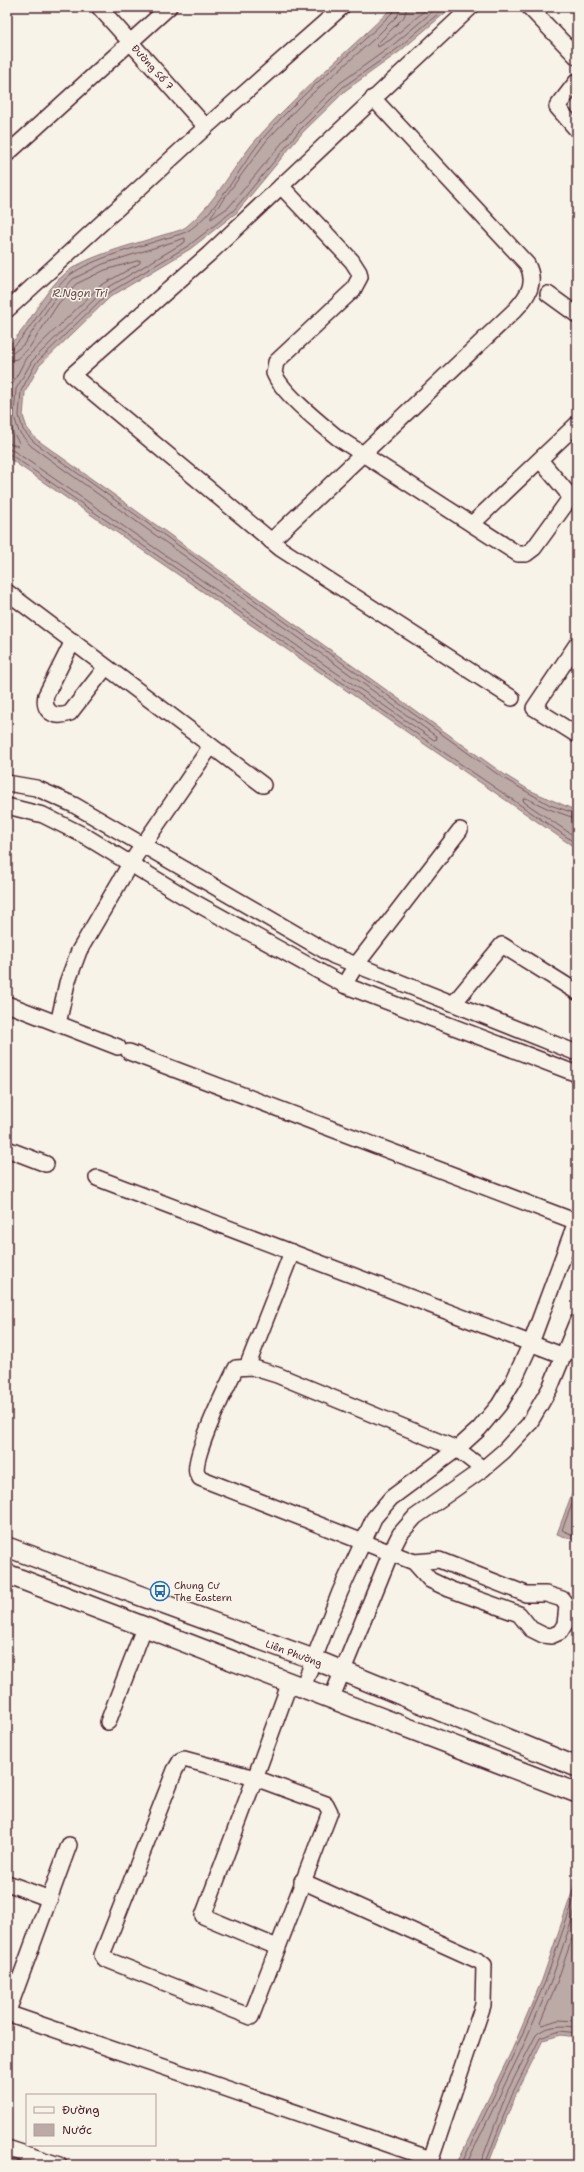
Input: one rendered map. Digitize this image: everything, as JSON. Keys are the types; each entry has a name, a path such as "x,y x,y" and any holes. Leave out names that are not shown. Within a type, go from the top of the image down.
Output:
{"street":[{"name":"Đường Số 7","path":"99,7 206,127"},
{"path":"7,154 169,7"},
{"path":"7,310 206,127 342,7"},
{"path":"471,7 209,254 72,375 291,557 512,698"},
{"path":"529,7 577,58"},
{"path":"577,81 557,107 577,130"},
{"path":"271,541 515,310 526,297 532,280 527,264 373,98"},
{"path":"281,186 352,261 359,272 360,277 353,290 280,357 274,367 274,372 280,383 314,418 338,438 518,554 526,554 530,552 565,505 568,496 540,460"},
{"path":"548,294 577,315"},
{"path":"472,524 577,424"},
{"path":"7,592 264,785"},
{"path":"73,642 46,695 44,703 46,708 55,715 63,716 70,713 106,667"},
{"path":"577,644 534,708 577,735"},
{"path":"58,1024 67,983 79,951 130,864 211,746"},
{"path":"7,783 36,788 68,802 334,956 577,1053"},
{"path":"7,806 43,815 85,836 199,905 344,985 577,1074"},
{"path":"344,985 356,965 460,830"},
{"path":"454,1003 502,945 577,992"},
{"path":"7,1004 123,1050 577,1221 531,1343 514,1380 499,1405 479,1429 456,1449 391,1498 374,1518 362,1542 313,1659 297,1685 255,1778 204,1916 277,1947"},
{"path":"7,1149 46,1164"},
{"path":"97,1178 564,1356"},
{"path":"247,1367 292,1252"},
{"path":"332,1697 390,1552 400,1534 415,1517 483,1469 504,1451 529,1424 550,1388 577,1322"},
{"path":"414,1562 439,1560 526,1594 546,1594 562,1599 567,1606 565,1624 560,1632 552,1636 543,1635 531,1629 519,1614 449,1589 430,1580 414,1562 200,1478 196,1473 196,1466 219,1401 236,1368 247,1367 277,1376 456,1449 483,1469"},
{"name":"Liên Phường","path":"7,1547 313,1659 577,1767"},
{"path":"7,1574 144,1628 332,1697 576,1792"},
{"path":"108,1722 144,1628"},
{"path":"184,1759 255,1778 326,1804 330,1808 330,1812 302,1881 251,2017 105,1959 102,1955 175,1770 181,1760 184,1759"},
{"path":"69,1845 7,2013 430,2162 484,2005 484,1965 480,1961 302,1881"},
{"path":"7,1883 50,1899"},
{"path":"7,2148 60,2165"}],"water":[{"name":"R.Ngọn Tri","path":"393,7 452,7 399,52 346,90 303,132 236,213 190,249 110,297 39,366 25,392 23,416 27,428 36,439 505,775 529,790 577,811 577,849 7,457 7,347 23,329 50,289 67,272 86,261 186,227 217,194 262,133 294,100"},
{"path":"577,1480 577,1541 557,1534"},
{"path":"577,1878 577,2037 561,2035 543,2040 515,2096 488,2165 456,2165 512,2050 542,1980"}],"place":[{"name":"Chung Cư The Eastern","path":"160,1591"}]}
